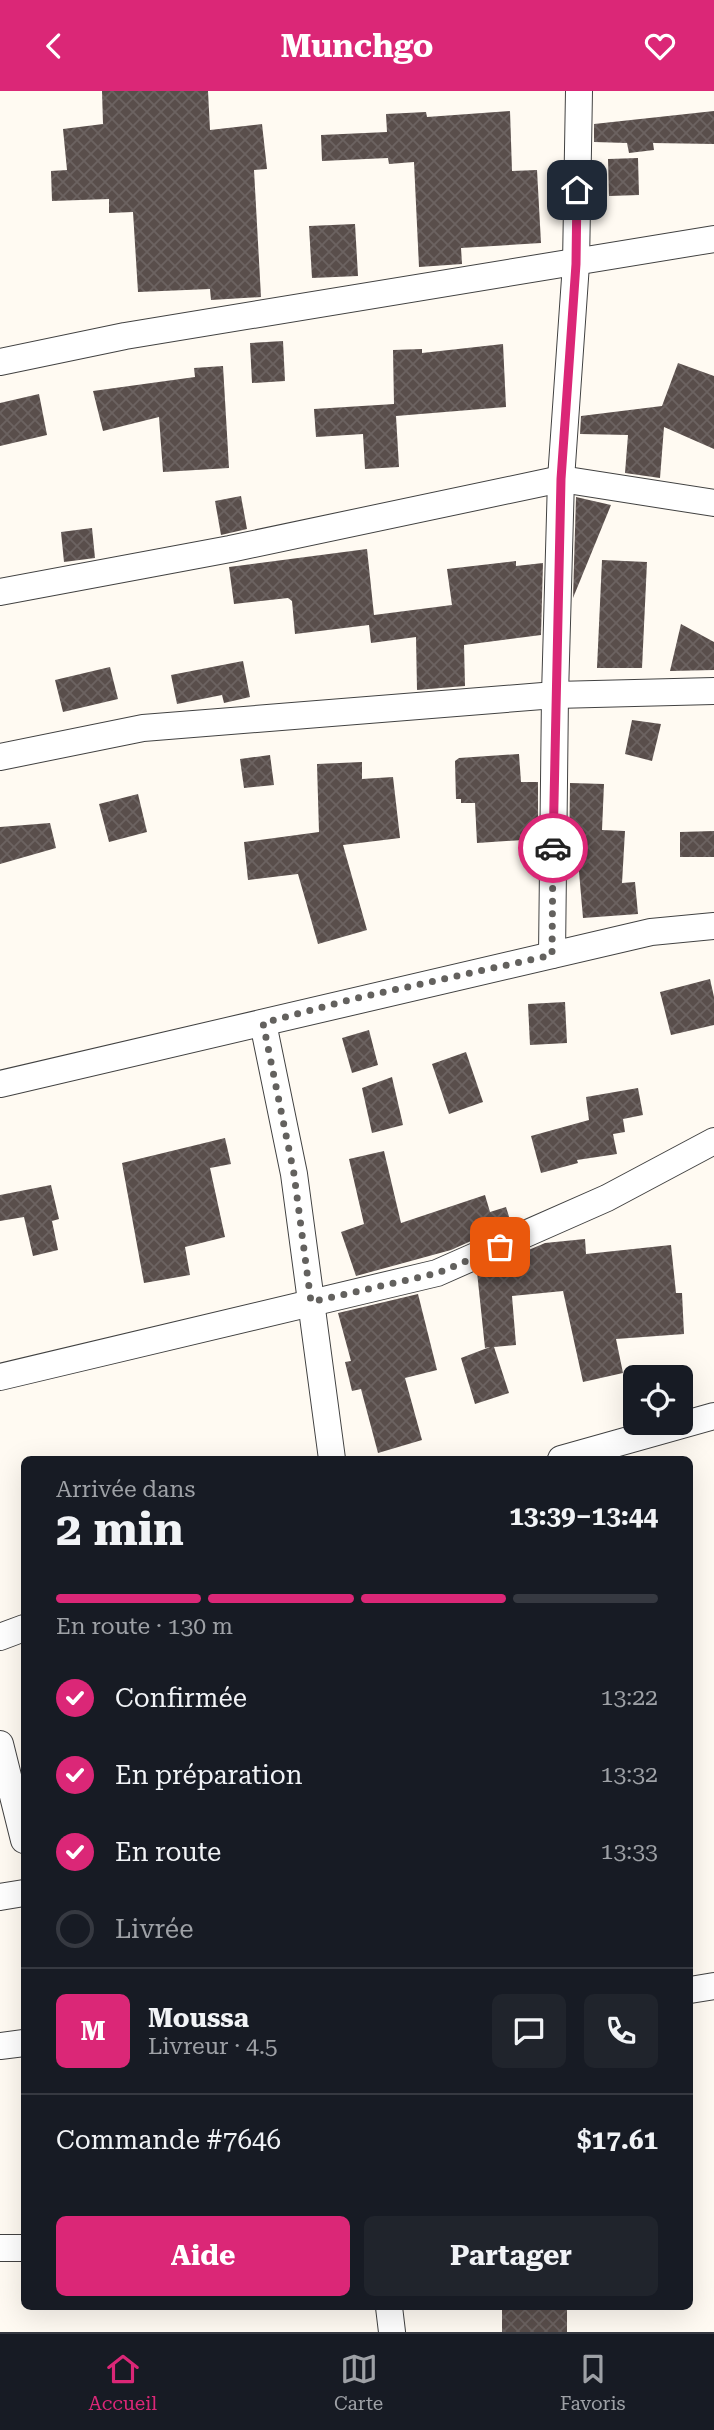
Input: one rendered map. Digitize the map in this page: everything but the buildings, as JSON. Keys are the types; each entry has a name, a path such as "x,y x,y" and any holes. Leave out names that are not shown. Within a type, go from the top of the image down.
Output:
{"street":[{"path":"552,955 561,479 576,264 579,91"},
{"path":"0,362 125,336 576,264 714,239"},
{"path":"0,592 230,549 561,479 714,503"},
{"path":"0,757 143,728 555,695 714,691"},
{"path":"0,1084 263,1023 353,999 651,932 714,926"},
{"path":"263,1023 294,1174 332,1456"},
{"path":"0,1377 438,1273 595,1204 714,1141"},
{"path":"572,1456 714,1416"},
{"path":"0,1637 21,1629"},
{"path":"0,1744 21,1828"},
{"path":"0,1897 21,1894"},
{"path":"693,1990 714,1986"},
{"path":"0,2046 21,2043"},
{"path":"0,2248 21,2248"},
{"path":"389,2310 392,2332"}],"way so far":[{"path":"500,1247 425,1277 311,1302 294,1174 263,1023 353,999 552,955 553,848"}],"route":[{"path":"553,848 561,479 576,264 577,190"}]}
